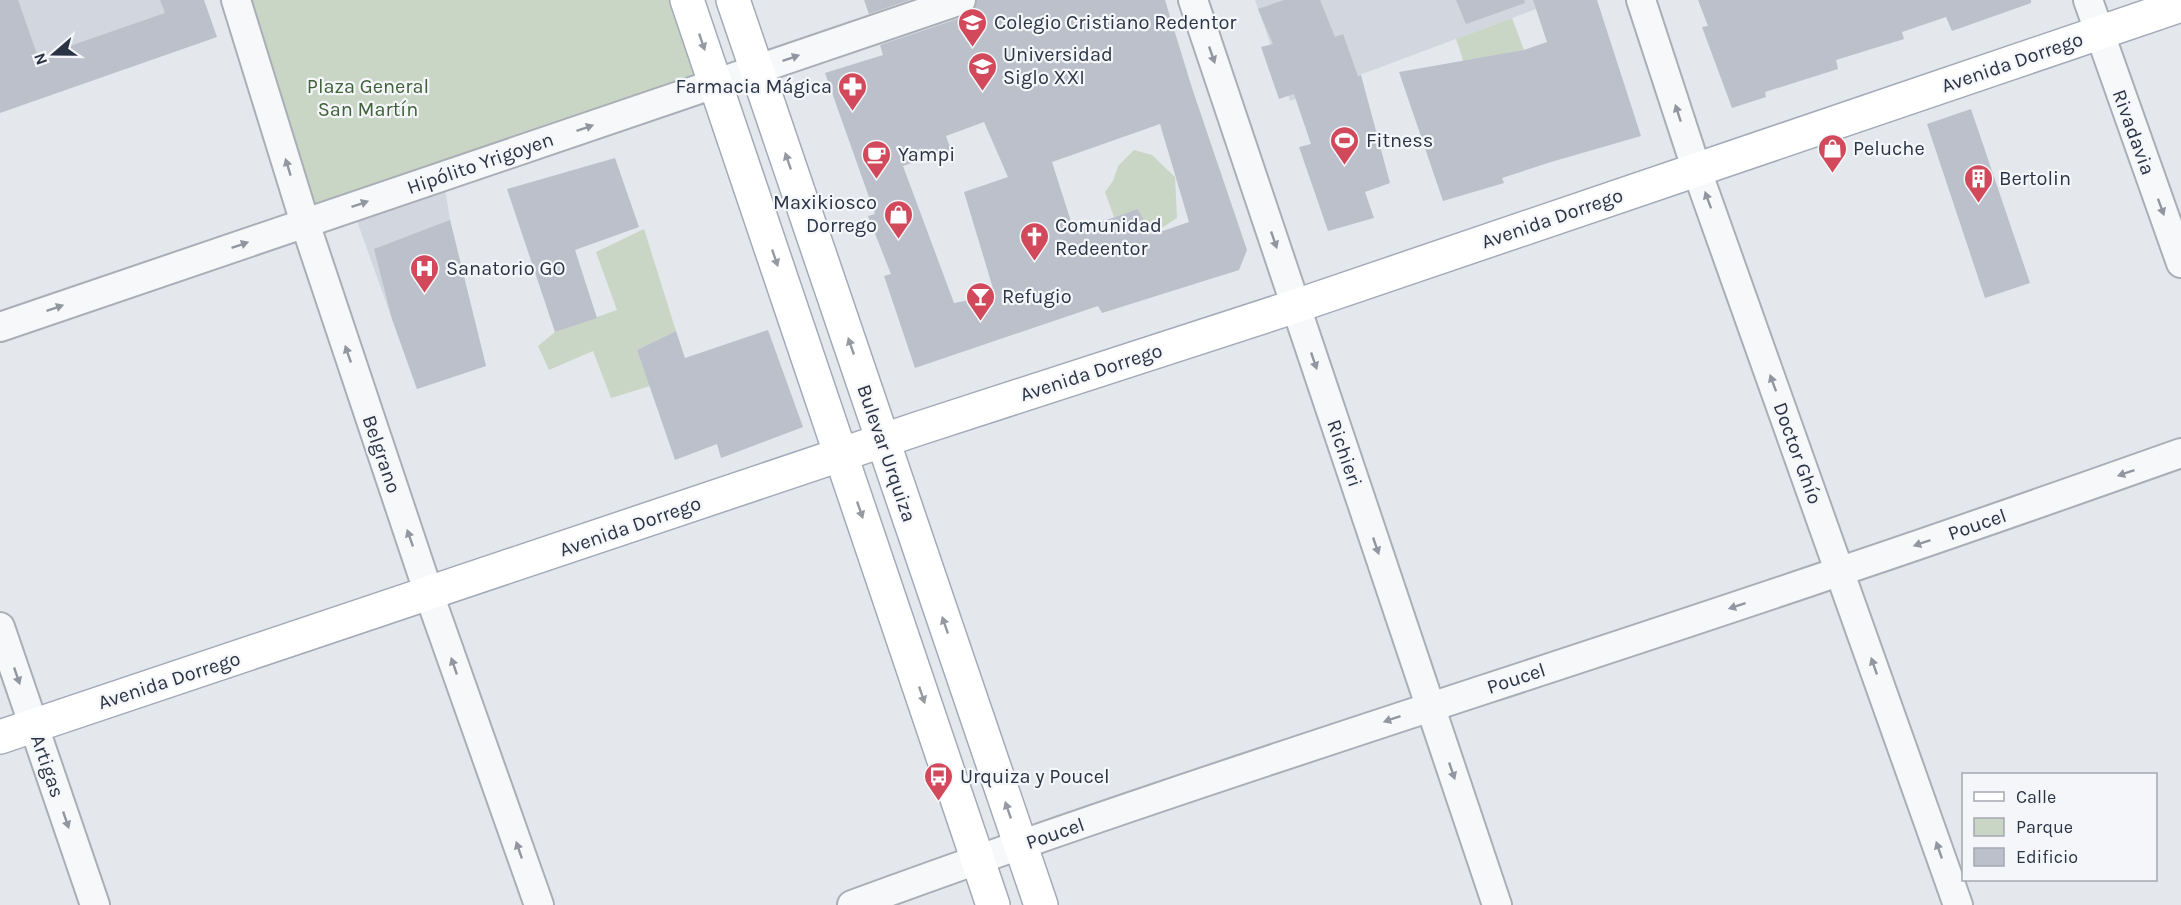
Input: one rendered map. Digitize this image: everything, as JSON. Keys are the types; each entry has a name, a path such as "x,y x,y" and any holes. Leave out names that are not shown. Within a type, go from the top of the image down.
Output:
{"main road":[{"path":"687,0 993,905"},
{"name":"Bulevar Urquiza","path":"733,0 1041,905"},
{"name":"Avenida Dorrego","path":"0,736 841,454 1296,306 1696,168 2181,5"}],"street":[{"name":"Belgrano","path":"236,0 305,223 429,594 539,905"},
{"name":"Hipólito Yrigoyen","path":"0,327 961,0"},
{"name":"Richieri","path":"1193,0 1497,905"},
{"name":"Doctor Ghío","path":"1641,0 1696,168 1958,905"},
{"name":"Rivadavia","path":"2088,0 2181,263"},
{"name":"Poucel","path":"852,905 978,859 1430,706 1841,572 2181,453"},
{"name":"Artigas","path":"0,627 95,905"}],"shaded area":[{"path":"0,0 204,0 0,107"},
{"path":"1255,0 1560,0 1290,101"},
{"name":"Sanatorio GO","path":"445,188 450,220 486,366 417,389 357,221"}],"green space":[{"name":"Plaza General San Martín","path":"236,0 687,0 716,84 305,223"},
{"path":"1512,18 1524,50 1480,111 1456,39"},
{"path":"1134,150 1152,155 1175,177 1177,218 1151,235 1138,210 1114,217 1105,192 1113,181 1118,166"},
{"path":"644,229 676,331 637,350 650,386 611,398 593,351 549,370 538,346 555,332 617,310 596,252"}],"building":[{"path":"0,0 18,0 38,57 165,13 160,0 204,0 217,37 0,113"},
{"path":"864,0 910,0 869,14"},
{"path":"977,0 1165,0 1247,250 1239,270 1102,313 1098,306 915,368 884,276 891,274 868,216 875,214 825,73 883,55 880,45 966,16 974,10","holes":["984,122 1008,177 964,192 995,295 954,303 903,166 951,150 946,136","1160,124 1189,222 1151,235 1138,209 1074,231 1052,162"]},
{"path":"1284,0 1320,0 1335,37 1343,34 1358,76 1361,75 1390,183 1365,192 1374,218 1328,231 1299,147 1311,144 1294,94 1279,99 1261,47 1273,44 1258,9"},
{"path":"1456,0 1524,0 1525,3 1466,24"},
{"path":"1533,0 1597,0 1641,136 1502,178 1504,183 1443,201 1399,72 1524,50 1547,42"},
{"path":"1698,0 2031,0 2031,3 1952,31 1946,17 1902,32 1904,39 1836,60 1838,69 1765,92 1766,97 1732,108 1702,27 1708,26"},
{"name":"Bertolin","path":"1971,109 2030,283 1985,298 1927,124"},
{"path":"615,158 639,227 575,250 597,318 555,332 507,189"},
{"name":"Sanatorio GO","path":"450,220 486,366 417,389 392,319 374,249"},
{"path":"768,330 803,427 721,458 717,444 675,460 637,350 676,331 685,358"}],"place":[{"name":"Colegio Cristiano Redentor","path":"973,48"},
{"name":"Universidad Siglo XXI","path":"982,92"},
{"name":"Farmacia Mágica","path":"853,112"},
{"name":"Fitness","path":"1345,166"},
{"name":"Peluche","path":"1832,174"},
{"name":"Yampi","path":"877,180"},
{"name":"Bertolin","path":"1978,204"},
{"name":"Maxikiosco Dorrego","path":"898,240"},
{"name":"Comunidad Redeentor","path":"1034,262"},
{"name":"Sanatorio GO","path":"425,294"},
{"name":"Refugio","path":"981,322"},
{"name":"Urquiza y Poucel","path":"939,802"}]}
